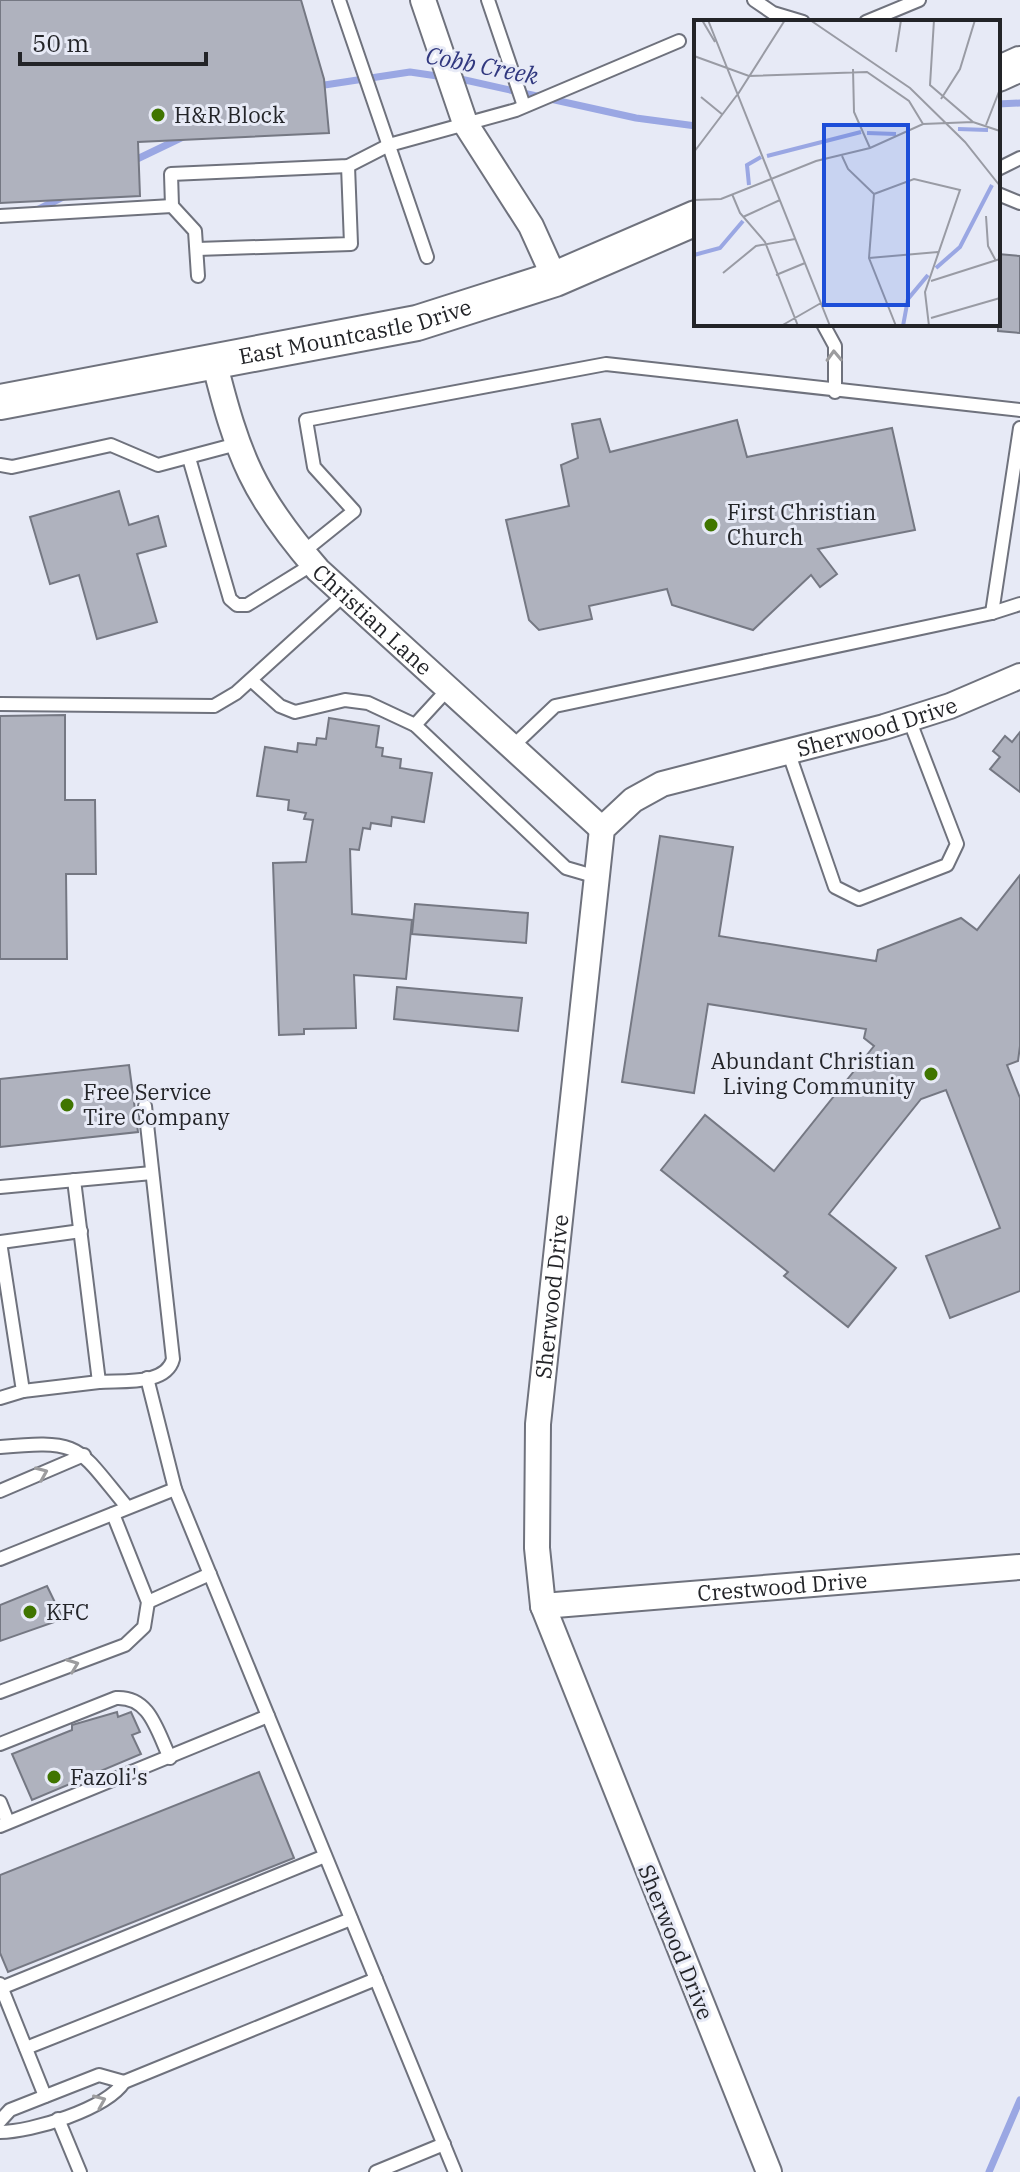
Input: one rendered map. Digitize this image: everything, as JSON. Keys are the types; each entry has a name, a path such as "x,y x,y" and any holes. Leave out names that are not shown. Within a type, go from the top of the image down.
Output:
{"street":[{"path":"423,0 465,123 531,226 555,279"},
{"path":"1000,73 1020,64"},
{"name":"East Mountcastle Drive","path":"0,402 417,323 555,279 694,219"},
{"name":"Christian Lane","path":"214,361 237,444 264,503 308,558 602,829"},
{"name":"Sherwood Drive","path":"769,2172 543,1606 537,1548 538,1424 602,829 633,800 662,784 909,719 950,706 1020,676"},
{"name":"Crestwood Drive","path":"543,1606 1020,1567"}],"lane":[{"path":"339,0 427,257"},
{"path":"488,0 524,106"},
{"path":"754,0 773,13 796,20"},
{"path":"894,18 919,0"},
{"path":"198,276 195,231 172,206 171,174 348,166 389,145 524,106 679,41"},
{"path":"1000,168 1020,158"},
{"path":"197,249 351,244 348,166"},
{"path":"1000,195 1020,203"},
{"path":"0,216 172,206"},
{"path":"824,326 835,346 835,392"},
{"path":"189,458 230,599 237,605 247,605 308,558 354,511 314,467 306,420 606,364 835,392 1020,410"},
{"path":"992,613 1020,428"},
{"path":"0,465 12,467 111,445 158,465 237,444"},
{"path":"0,704 214,706 251,680 345,594"},
{"path":"512,747 555,706 992,613 1020,604"},
{"path":"251,680 280,706 295,712 315,710 345,700 368,703 415,725 566,868 597,877"},
{"path":"415,725 448,689"},
{"path":"788,751 835,887 859,899 947,865 957,844 909,719"},
{"path":"0,1398 23,1391 147,1378 167,1372 173,1359 145,1106"},
{"path":"0,1187 152,1173"},
{"path":"74,1180 99,1382"},
{"path":"23,1391 0,1242 81,1231"},
{"path":"147,1378 175,1489 455,2172"},
{"path":"0,1447 68,1444 84,1455 127,1507"},
{"path":"0,1491 84,1455"},
{"path":"0,1559 175,1489"},
{"path":"0,1692 125,1645 144,1627 148,1602 113,1514"},
{"path":"148,1602 210,1574"},
{"path":"0,1744 116,1698 129,1697 145,1705 170,1758"},
{"path":"0,1802 4,1824 268,1716"},
{"path":"45,2096 1,1986 325,1856"},
{"path":"26,2048 351,1919"},
{"path":"0,2132 20,2132 58,2119 115,2095 124,2082 376,1979"},
{"path":"0,2121 10,2110 99,2075 124,2082"},
{"path":"58,2119 80,2172"},
{"path":"376,2172 444,2144"}],"building":[{"path":"0,0 301,0 324,79 329,133 138,142 140,196 0,203"},
{"path":"1000,254 1020,256 1020,333 998,331"},
{"name":"First Christian Church","path":"600,419 610,452 737,420 747,457 892,428 915,530 818,549 837,574 820,587 811,575 753,630 672,605 667,589 589,606 592,619 539,630 529,620 506,520 569,506 561,465 578,458 572,424"},
{"path":"119,491 129,525 158,516 166,546 137,554 157,622 97,639 79,575 50,584 30,517"},
{"path":"65,715 65,800 95,800 96,874 66,874 67,959 0,959 0,716"},
{"path":"329,718 379,726 376,747 383,748 382,756 401,759 400,768 432,773 424,822 392,817 391,826 371,823 370,829 363,828 359,850 350,849 352,914 412,920 406,979 354,975 356,1028 304,1029 304,1034 279,1035 273,863 306,862 313,820 304,819 306,813 288,810 289,800 257,796 265,747 297,752 298,743 316,745 317,738 326,739"},
{"path":"1020,732 1020,792 990,769 1000,757 993,751 1005,736 1012,742"},
{"name":"Abundant Christian Living Community","path":"660,836 733,847 719,936 876,961 878,950 961,918 977,930 1020,875 1020,1046 1018,1061 1007,1065 1020,1098 1020,1291 950,1318 926,1256 1000,1228 946,1090 921,1099 829,1214 896,1268 848,1327 784,1276 788,1272 661,1170 705,1115 774,1171 874,1046 864,1038 866,1029 708,1004 694,1093 622,1082"},
{"path":"415,904 528,913 526,943 412,934"},
{"path":"397,987 522,998 518,1031 394,1019"},
{"name":"Free Service Tire Company","path":"129,1065 138,1132 0,1147 0,1079"},
{"name":"KFC","path":"47,1586 63,1619 0,1641 0,1605"},
{"name":"Fazoli's","path":"117,1712 118,1717 131,1712 140,1732 132,1735 141,1754 32,1800 12,1754 72,1730 72,1725"},
{"path":"259,1772 294,1858 8,1972 0,1953 0,1875"}],"waterway":[{"name":"Cobb Creek","path":"318,86 410,72 444,77"},
{"name":"Cobb Creek","path":"456,78 636,118 694,126"},
{"name":"Cobb Creek","path":"1000,104 1020,103"},
{"name":"Cobb Creek","path":"133,161 183,137"},
{"name":"Cobb Creek","path":"37,210 65,196"},
{"path":"989,2172 1020,2100"}],"place":[{"name":"H&R Block","path":"158,115"},
{"name":"First Christian Church","path":"711,525"},
{"name":"Abundant Christian Living Community","path":"931,1074"},
{"name":"Free Service Tire Company","path":"67,1105"},
{"name":"KFC","path":"30,1612"},
{"name":"Fazoli's","path":"54,1777"}]}
